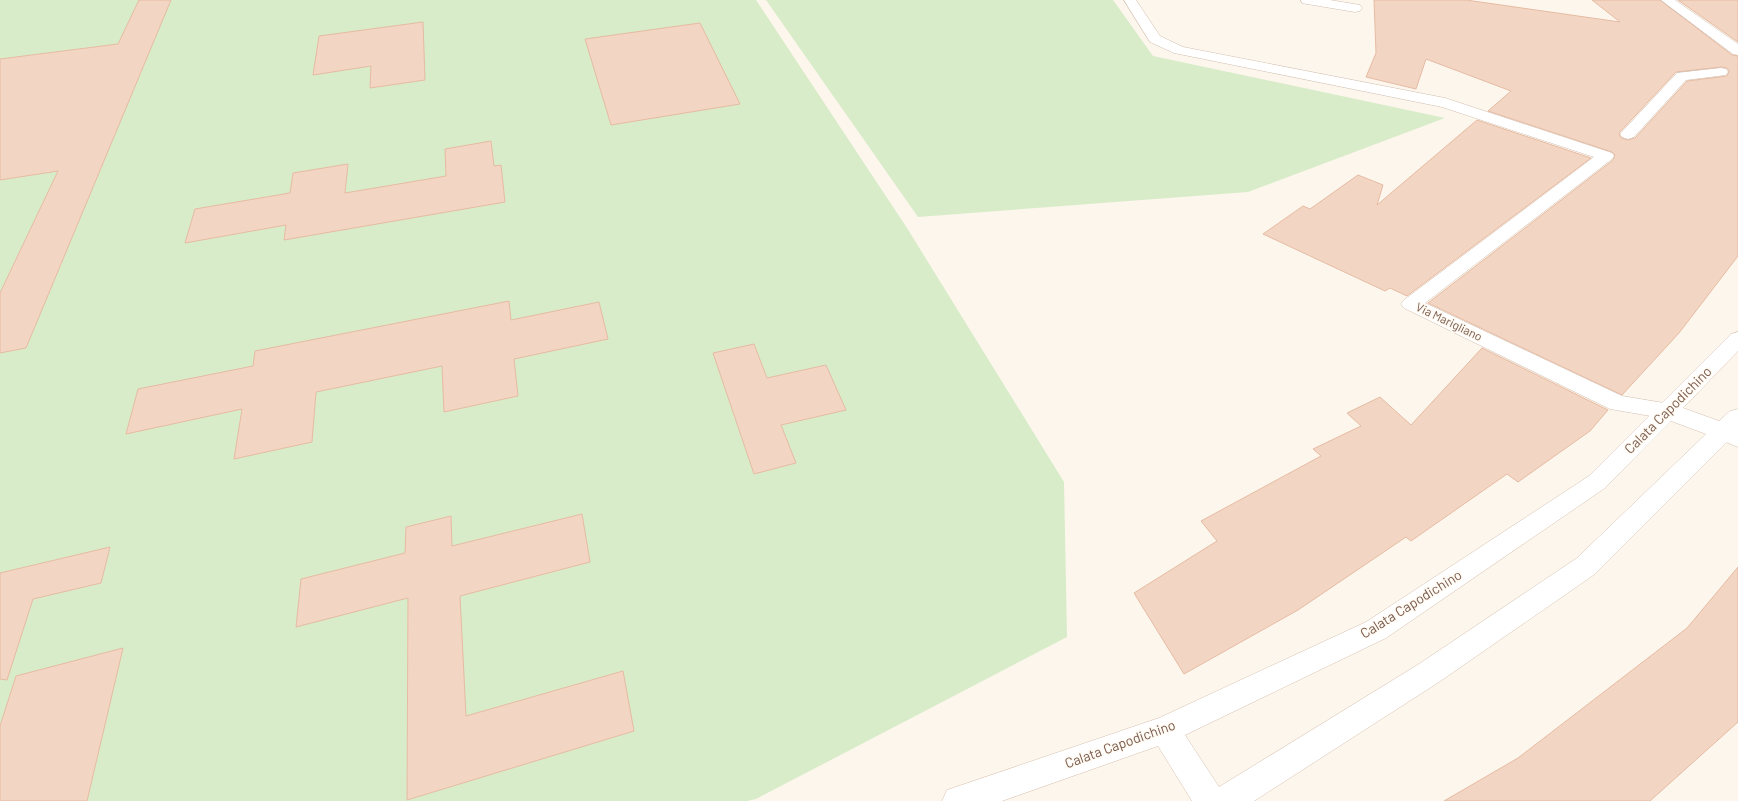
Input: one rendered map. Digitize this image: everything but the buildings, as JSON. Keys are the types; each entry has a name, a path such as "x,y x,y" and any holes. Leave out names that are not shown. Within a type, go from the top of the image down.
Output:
{"street":[{"name":"Via Marigliano","path":"1130,0 1155,39 1179,50 1445,103 1606,156 1411,304 1618,403 1668,411"},
{"path":"1306,0 1354,8"},
{"path":"1667,0 1738,51"},
{"path":"1628,134 1682,76 1721,72"},
{"name":"Calata Capodichino","path":"958,801 1165,730 1376,630 1597,482 1738,339"},
{"path":"1668,411 1733,430"},
{"path":"1226,801 1429,673 1586,566 1733,430"},
{"path":"1165,730 1210,801"}],"green space":[{"path":"0,0 756,0 907,228 1064,482 1067,637 756,799 747,801 0,801"},
{"path":"766,0 1113,0 1153,56 1445,118 1248,192 918,217"}]}
